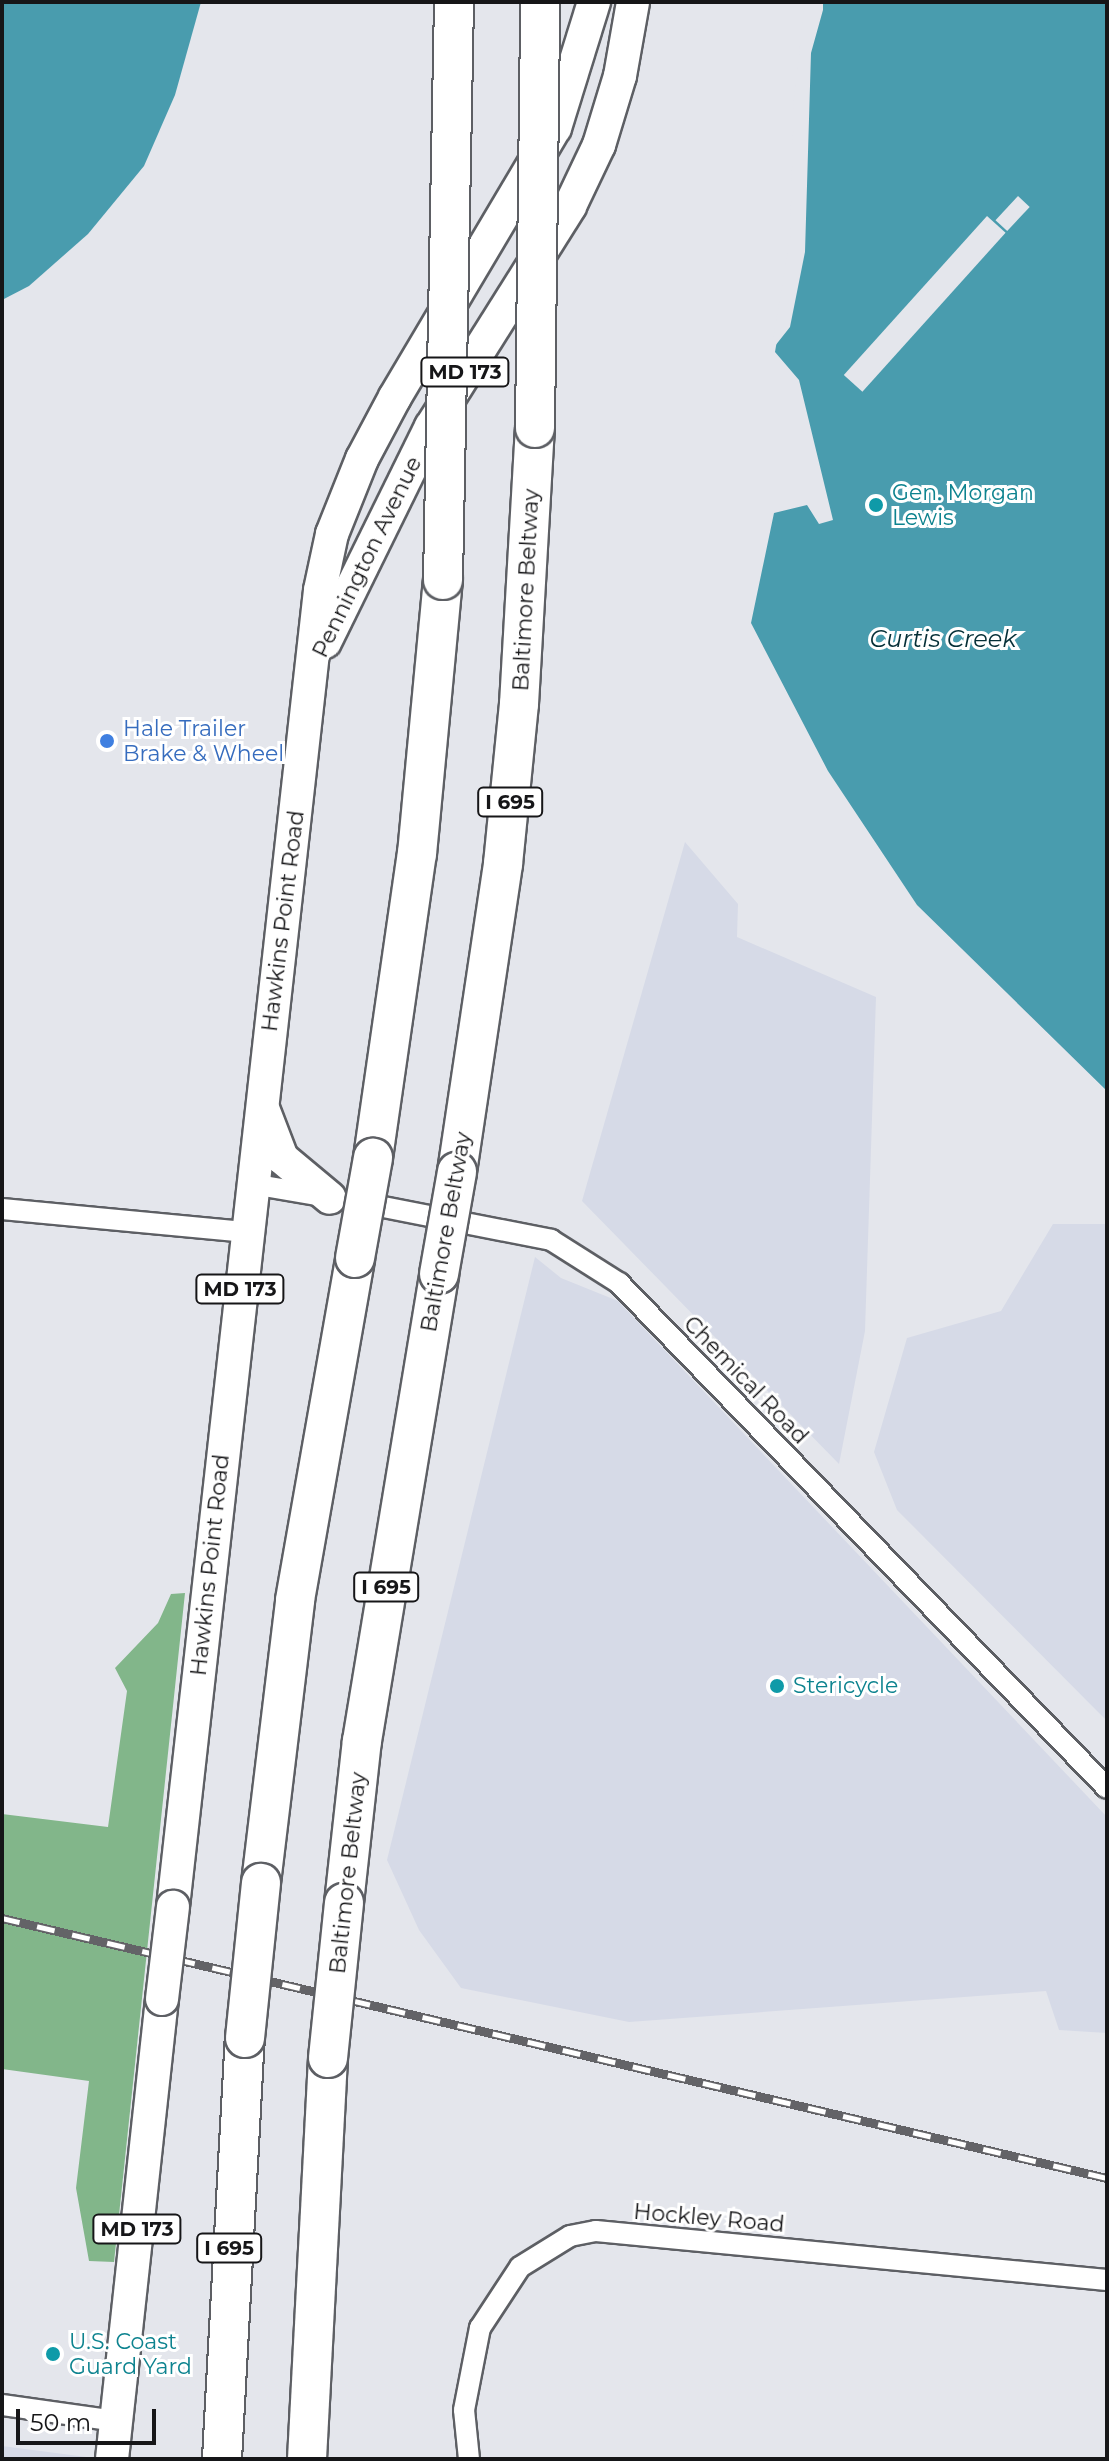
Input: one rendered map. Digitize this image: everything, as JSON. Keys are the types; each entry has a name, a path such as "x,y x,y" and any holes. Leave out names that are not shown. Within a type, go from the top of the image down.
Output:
{"highway":[{"name":"I 695","path":"222,2459 245,2038 261,1883 295,1600 373,1158 417,854 443,580 454,2"},
{"name":"Baltimore Beltway","path":"307,2459 328,2058 344,1903 382,1606 457,1172 503,864 521,689 535,428 540,2"}],"main road":[{"name":"Pennington Avenue","path":"313,671 320,590 332,534 362,459 529,178 555,128 579,64 594,2"},
{"name":"Pennington Avenue","path":"313,671 400,482 570,206 599,145 620,76 633,2"},
{"name":"Hawkins Point Road","path":"112,2459 252,1184 313,671"},
{"path":"261,1105 282,1158 330,1198"}],"street":[{"name":"Chemical Road","path":"252,1184 551,1240 619,1283 1107,1788"},
{"path":"2,1209 247,1232"},
{"name":"Hockley Road","path":"469,2459 464,2410 480,2328 520,2267 570,2236 596,2231 1107,2280"},
{"path":"2,2405 116,2421"}],"shaded area":[{"path":"685,842 738,904 737,937 876,997 865,1331 839,1464 582,1201"},
{"path":"1053,1224 1107,1224 1107,1721 897,1510 874,1452 907,1338 1001,1311"},
{"path":"535,1257 561,1278 618,1301 1107,1817 1107,2033 1059,2030 1046,1991 629,2022 461,1988 419,1930 387,1860"},
{"path":"2,2446 94,2458 94,2459 2,2459"}],"green space":[{"path":"185,1593 114,2262 89,2261 76,2188 89,2081 2,2069 2,1814 108,1827 127,1691 115,1668 158,1623 171,1594"}],"water":[{"path":"2,2 201,2 175,95 144,166 88,234 29,286 2,300"},
{"name":"Curtis Creek","path":"809,2 1107,2 1107,1091 917,905 828,771 751,623 774,513 807,505 819,524 833,520 799,380 775,352 794,239"}],"pier":[{"path":"805,2 823,2 823,10 811,53 805,252 790,327 771,351 790,239 794,99"},
{"path":"1018,196 1030,207 1007,231 995,220"},
{"path":"987,216 1006,233 862,392 844,375"}],"railway":[{"path":"2,1918 1107,2178"}],"place":[{"name":"Gen. Morgan Lewis","path":"876,505"},
{"name":"Hale Trailer Brake & Wheel","path":"107,741"},
{"name":"Stericycle","path":"777,1686"},
{"name":"U.S. Coast Guard Yard","path":"53,2354"}]}
